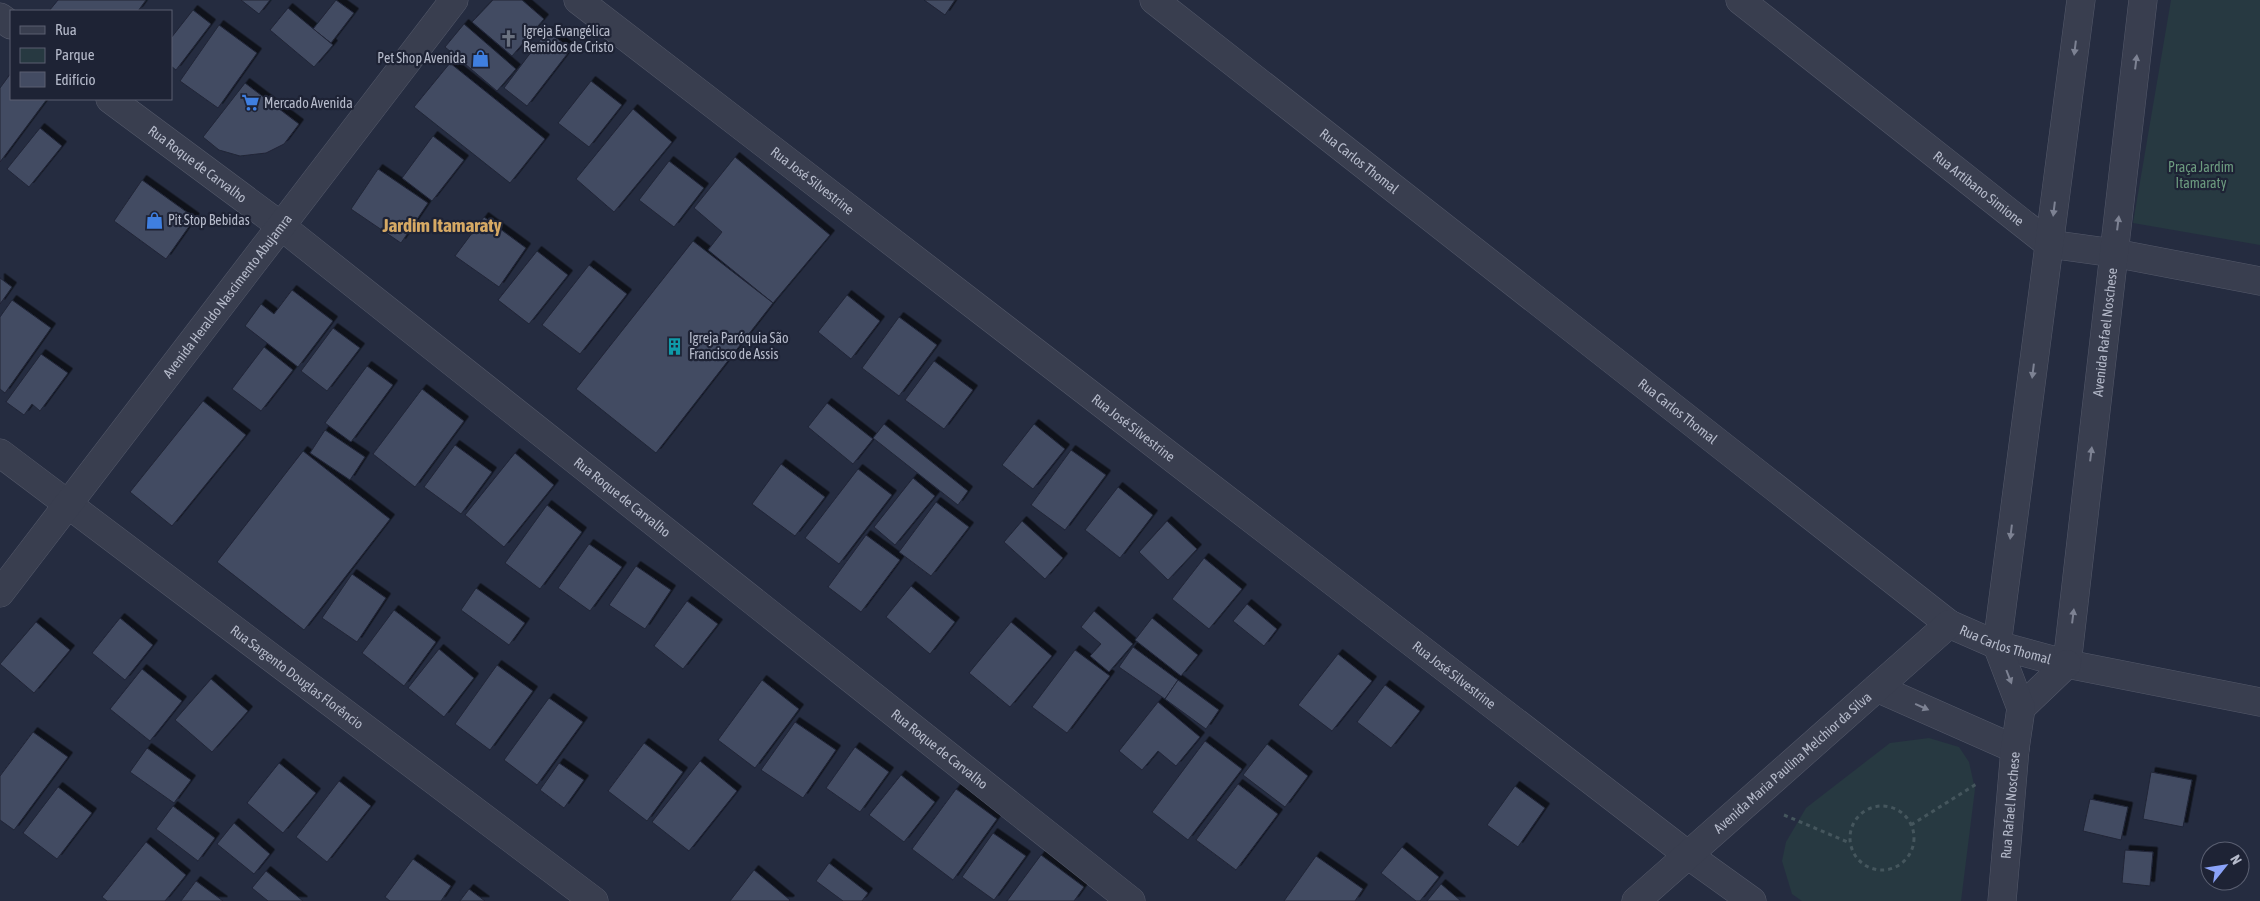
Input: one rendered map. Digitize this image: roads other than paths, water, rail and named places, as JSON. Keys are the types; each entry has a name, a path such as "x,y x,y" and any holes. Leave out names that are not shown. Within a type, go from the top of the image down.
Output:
{"street":[{"name":"Avenida Heraldo Nascimento Abujamra","path":"0,593 454,0"},
{"name":"Rua José Silvestrine","path":"578,0 1688,855 1752,901"},
{"name":"Rua Carlos Thomal","path":"1154,0 1950,624 1997,645 2067,664 2260,702"},
{"name":"Rua Artibano Simione","path":"1740,0 2049,244"},
{"path":"1997,645 2081,0"},
{"name":"Avenida Rafael Noschese","path":"2067,664 2143,0"},
{"name":"Rua Roque de Carvalho","path":"111,100 281,226 1131,901"},
{"path":"2049,244 2114,253 2260,281"},
{"name":"Rua Sargento Douglas Florêncio","path":"0,453 594,901"},
{"name":"Avenida Maria Paulina Melchior da Silva","path":"1636,901 1950,624"},
{"name":"Rua Rafael Noschese","path":"1997,645 2021,708 2014,754 2002,901"},
{"path":"2021,708 2067,664"},
{"path":"1877,688 2014,754"}],"place":[{"name":"Igreja Evangélica Remidos de Cristo","path":"509,39"},
{"name":"Pet Shop Avenida","path":"480,58"},
{"name":"Mercado Avenida","path":"250,103"},
{"name":"Pit Stop Bebidas","path":"154,220"},
{"name":"Igreja Paróquia São Francisco de Assis","path":"675,346"}],"district":[{"name":"Jardim Itamaraty","path":"442,225"}],"park label":[{"name":"Praça Jardim Itamaraty","path":"2201,176"}]}
